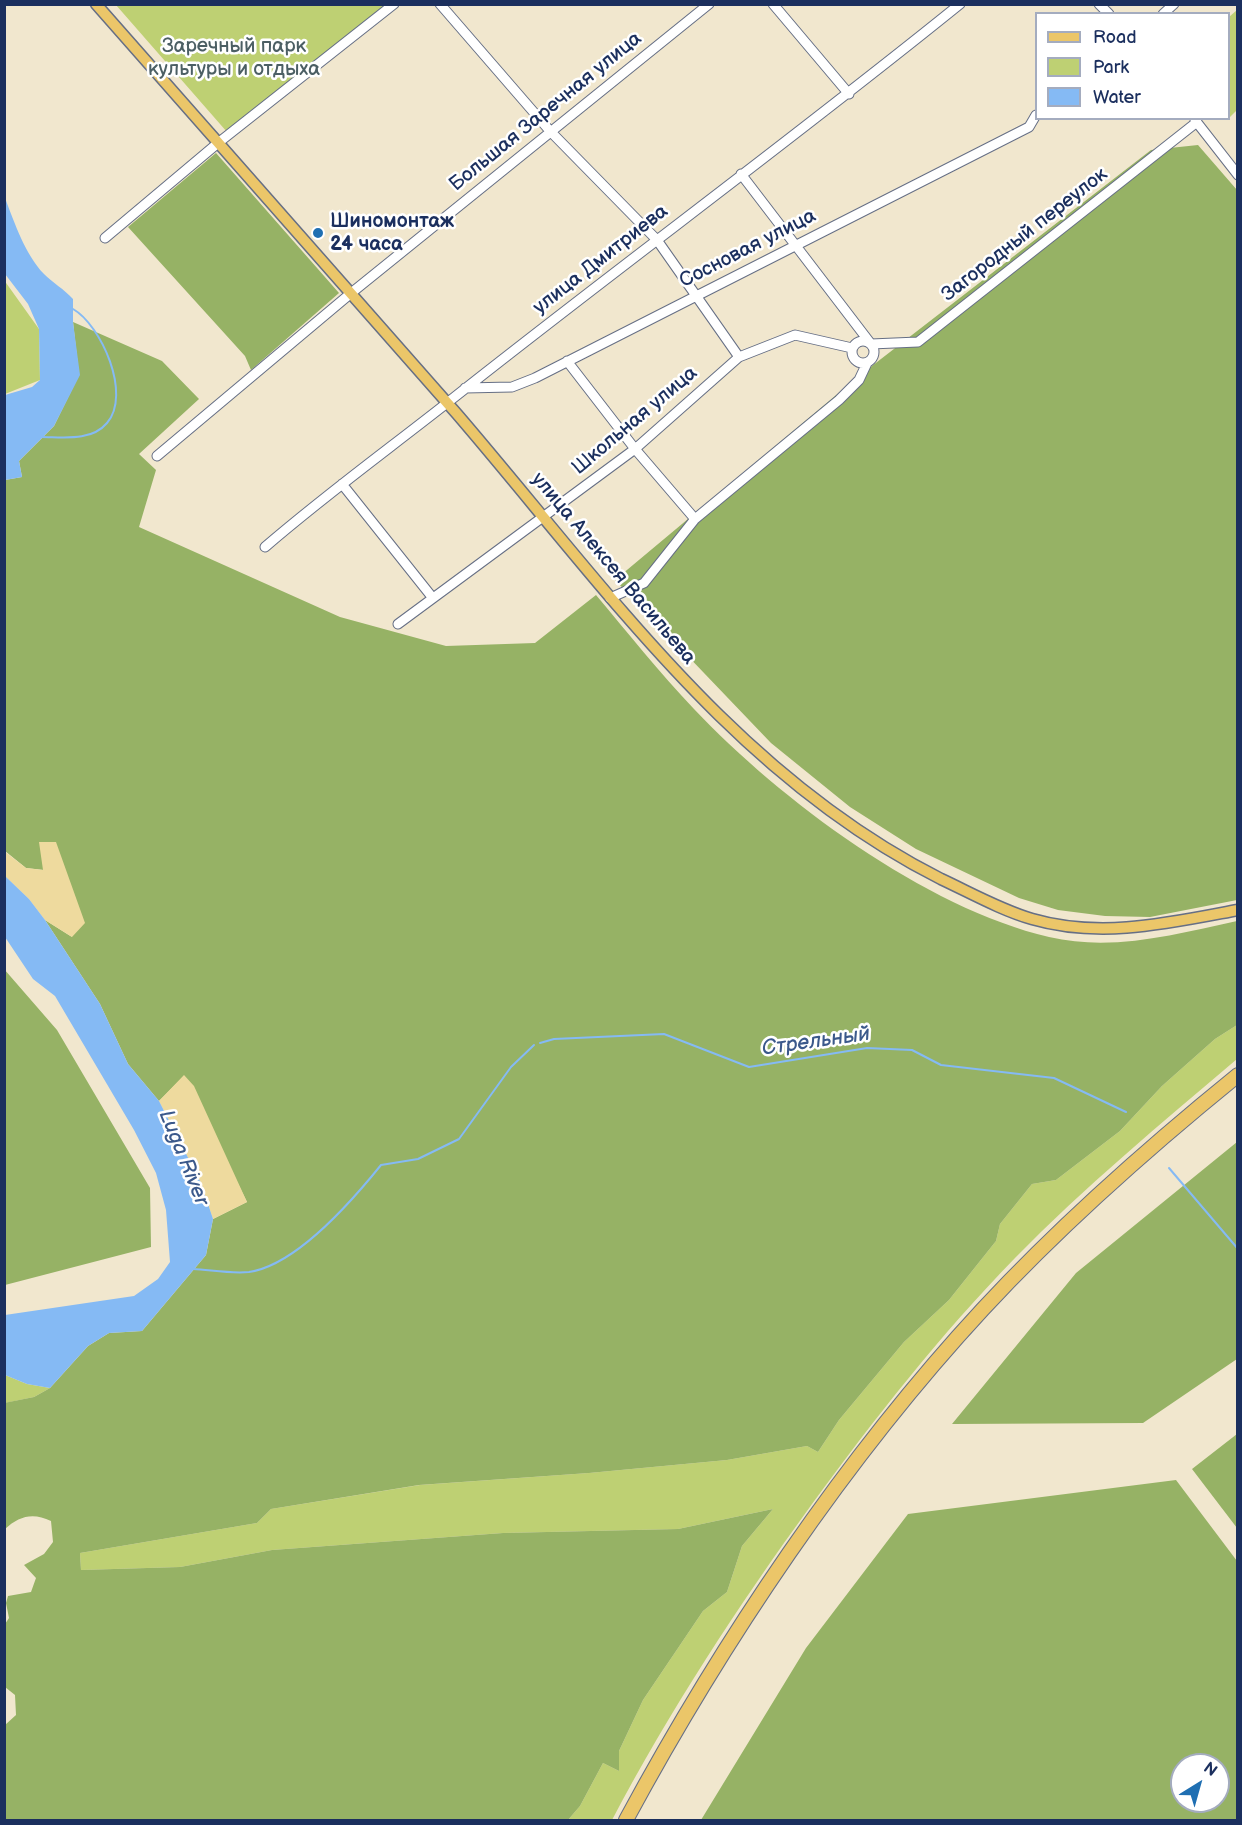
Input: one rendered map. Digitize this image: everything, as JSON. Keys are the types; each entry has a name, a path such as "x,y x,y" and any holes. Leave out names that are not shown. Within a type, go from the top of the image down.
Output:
{"highway":[{"path":"626,1821 674,1735 747,1617 879,1434 990,1302 1061,1230 1150,1147 1238,1075"}],"main road":[{"name":"улица Алексея Васильева","path":"96,4 447,403 545,517 610,598 701,700 790,781 873,841 969,892 1034,919 1078,928 1127,928 1238,910"},
{"path":"1150,1147 1238,1083"}],"street":[{"path":"105,238 218,143 394,4"},
{"path":"440,4 550,131 657,240 739,357"},
{"name":"Большая Заречная улица","path":"157,456 350,294 709,4"},
{"path":"773,4 849,94"},
{"name":"улица Дмитриева","path":"266,547 342,484 741,174 849,94 960,4"},
{"path":"1099,4 1109,11"},
{"name":"Сосновая улица","path":"465,388 512,387 567,361 1029,126 1035,117"},
{"path":"1196,120 1238,175"},
{"name":"Загородный переулок","path":"868,340 918,342 1196,120"},
{"path":"610,598 644,583 695,519 839,400 859,380 874,354 868,340 798,244 741,174"},
{"name":"Школьная улица","path":"398,624 635,448 739,357 795,335 852,348"},
{"path":"867,363 860,363 854,359 852,348 860,341 868,340"},
{"path":"567,361 635,448 695,519"},
{"path":"342,484 432,597"}],"green space":[{"name":"Заречный парк культуры и отдыха","path":"116,5 387,5 227,132"},
{"path":"1237,10 1237,110 1230,117 1230,16"},
{"path":"1198,145 1237,190 1237,900 1150,917 1105,916 1058,910 1019,898 916,849 850,807 771,743 615,580 859,376 1151,150"},
{"path":"216,153 339,293 251,370 245,356 128,227"},
{"path":"4,280 39,329 40,380 5,394"},
{"path":"73,322 162,361 199,399 139,454 156,470 139,527 340,617 446,646 535,643 596,595 694,709 768,779 857,846 953,902 1002,923 1049,937 1097,943 1144,939 1237,921 1237,1025 1215,1039 1162,1086 1120,1131 1056,1180 1032,1184 1000,1224 996,1241 949,1300 904,1342 839,1420 818,1452 807,1446 727,1460 419,1485 271,1509 257,1523 80,1553 81,1570 180,1567 272,1550 503,1533 678,1529 773,1509 742,1546 727,1592 703,1611 643,1700 619,1751 619,1771 603,1763 580,1806 568,1820 5,1820 5,1725 16,1715 15,1695 5,1687 5,1624 9,1618 6,1603 8,1596 31,1592 36,1578 24,1565 44,1554 53,1542 51,1521 44,1518 32,1516 21,1518 5,1529 4,1403 34,1397 50,1388 88,1346 109,1333 142,1331 206,1255 213,1219 247,1202 184,1076 159,1101 128,1064 100,1004 45,920 72,937 44,870 26,868 5,851 5,480 22,477 19,461 54,426 79,375"},
{"path":"4,969 57,1030 150,1188 151,1247 5,1285"},
{"path":"1237,1025 1237,1059 1124,1156 1041,1232 960,1317 884,1409 812,1504 731,1620 657,1739 612,1820 568,1820 580,1806 603,1763 619,1771 619,1751 643,1700 703,1611 727,1592 742,1546 773,1509 678,1529 503,1533 272,1550 180,1567 81,1570 80,1553 257,1523 271,1509 420,1485 727,1460 807,1446 818,1452 839,1420 904,1342 949,1300 996,1241 1000,1224 1032,1184 1056,1180 1120,1131 1162,1086 1215,1039"},
{"path":"1237,1142 1237,1359 1143,1423 952,1424 1076,1273"},
{"path":"5,1375 27,1384 50,1388 34,1397 5,1403"},
{"path":"1237,1434 1237,1528 1192,1469"},
{"path":"1176,1480 1237,1561 1237,1820 701,1820 806,1648 908,1514"}],"sand":[{"path":"39,842 56,842 85,923 72,937 45,920 29,899 5,876 4,851 26,868 43,870"},
{"path":"184,1075 194,1086 247,1202 213,1219 201,1183 159,1101"}],"water":[{"path":"5,198 21,238 37,266 73,299 73,322 80,375 54,426 19,461 22,477 5,480 5,395 32,387 40,380 39,329 28,304 5,274"},
{"name":"Luga River","path":"5,876 29,899 45,920 100,1004 128,1064 159,1101 201,1183 213,1219 206,1255 142,1331 109,1333 88,1346 50,1388 27,1384 5,1375 5,1315 134,1296 158,1279 170,1262 166,1210 156,1173 134,1130 55,996 33,979 5,937"}],"waterway":[{"path":"41,437 85,436 107,423 114,410 115,378 110,361 94,329 73,309"},
{"name":"Стрельный","path":"540,1043 554,1039 664,1034 749,1067 867,1048 912,1050 941,1065 1054,1078 1126,1112"},
{"name":"Стрельный","path":"193,1269 249,1272 267,1267 286,1257 304,1245 339,1213 381,1165 418,1159 459,1139 511,1067 534,1045"},
{"name":"Стрельный","path":"1169,1168 1238,1249"}],"place":[{"name":"Шиномонтаж 24 часа","path":"318,233"}]}
